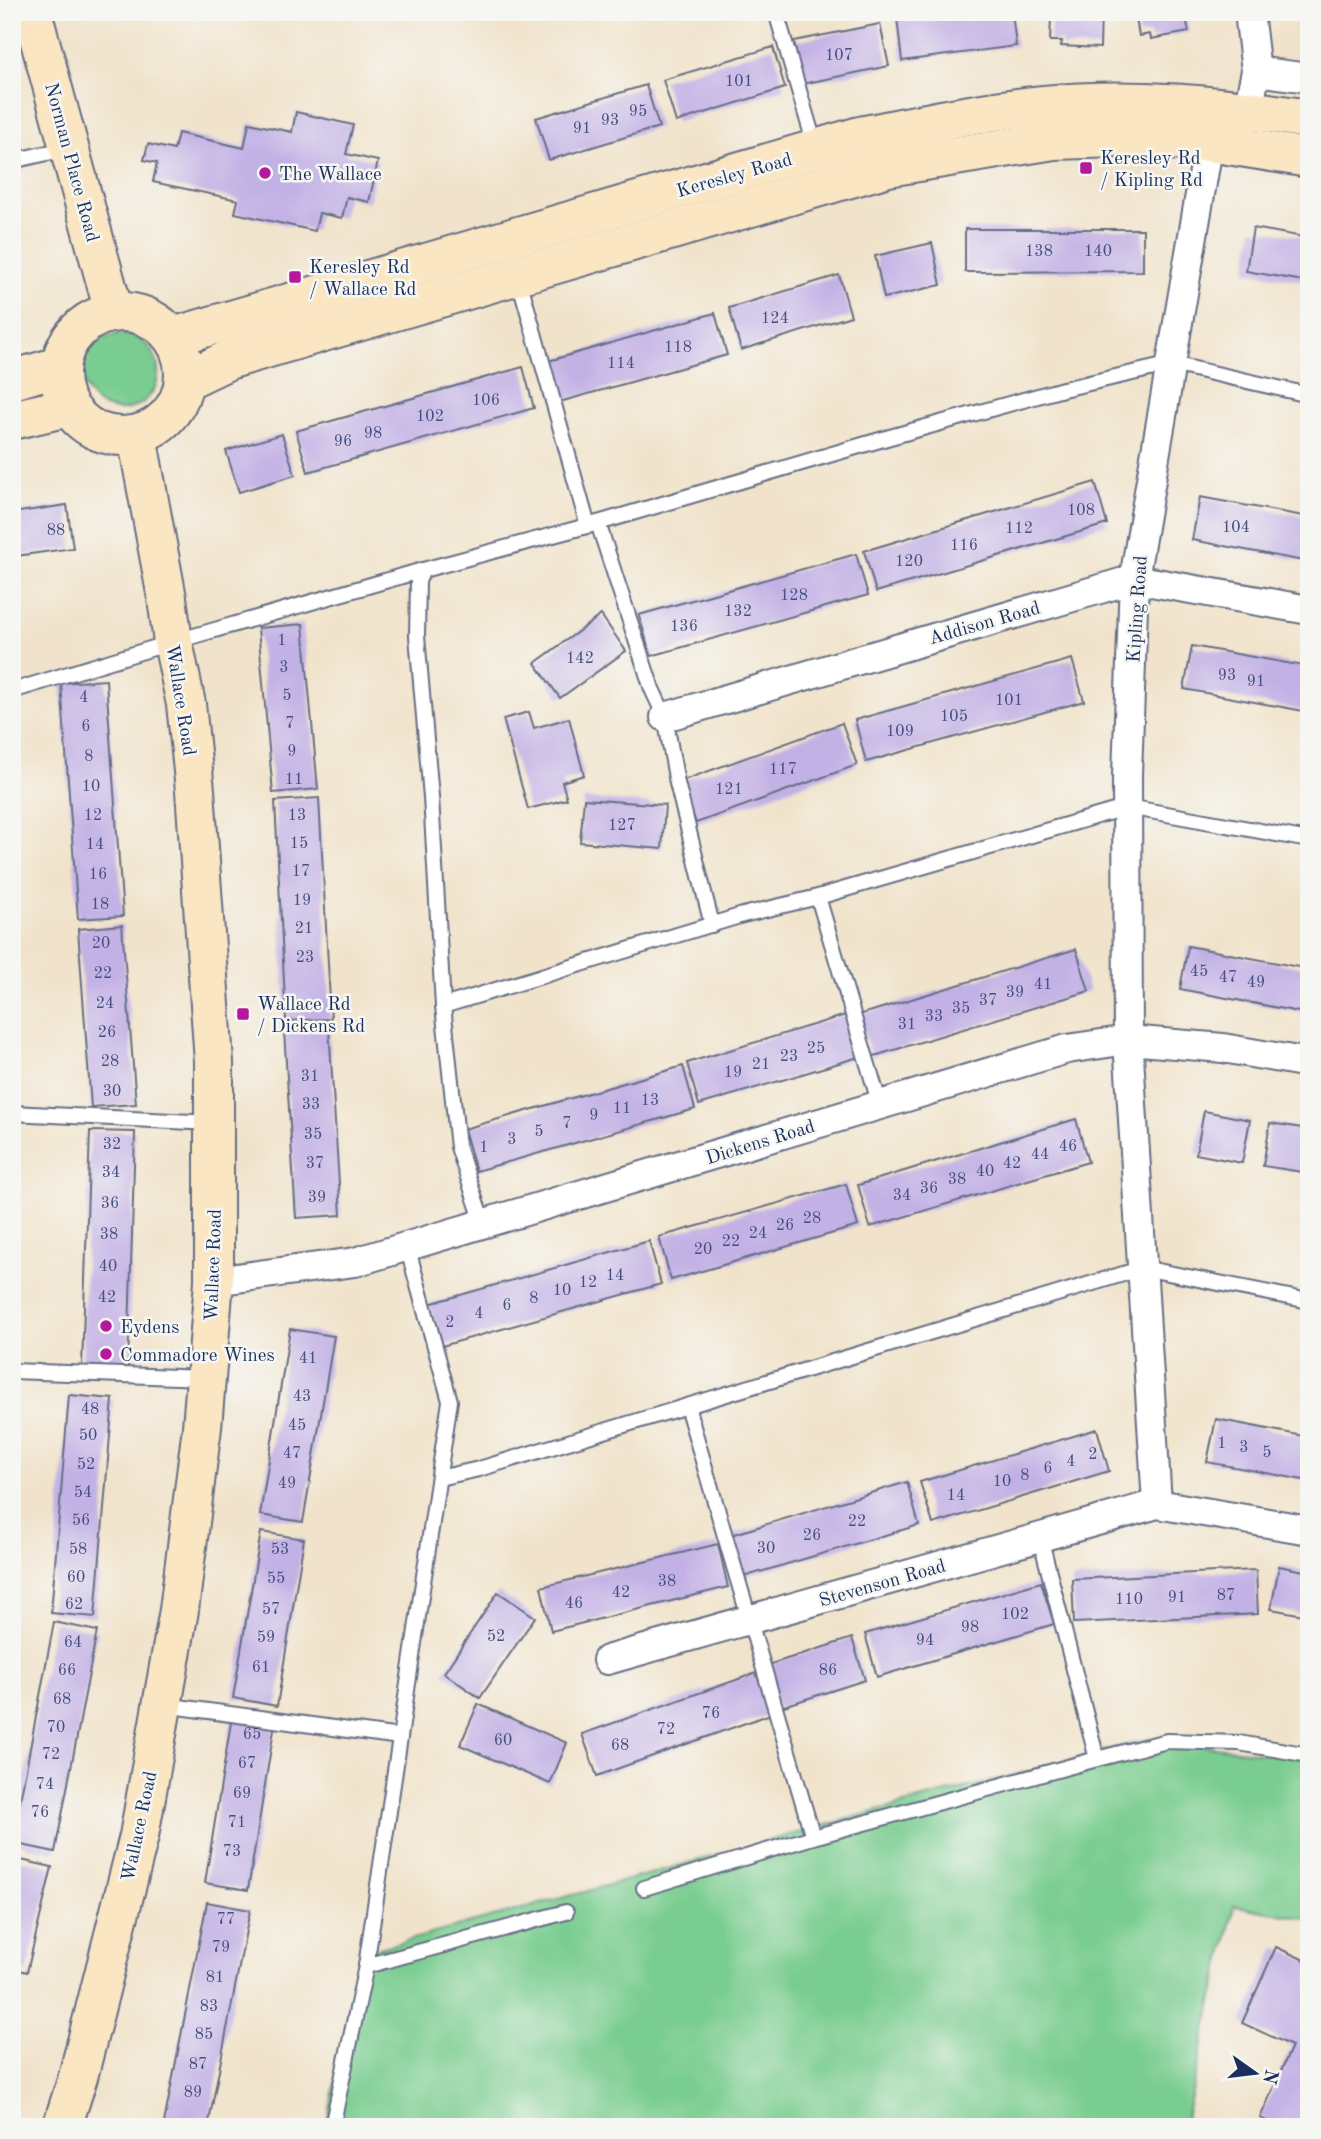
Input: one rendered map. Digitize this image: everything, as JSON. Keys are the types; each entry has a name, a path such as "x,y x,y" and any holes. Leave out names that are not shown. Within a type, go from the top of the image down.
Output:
{"main road":[{"name":"Norman Place Road","path":"32,12 114,312"},
{"name":"Keresley Road","path":"173,337 860,135 1044,104 1117,101 1248,109 1309,119"},
{"name":"Keresley Road","path":"184,381 228,360 888,167 1054,140 1119,138 1209,142 1309,158"},
{"path":"114,312 139,314 160,324 173,337 183,359 184,381 176,406 162,423 137,436 116,438 88,428 68,407 60,389 59,366 64,349 76,331 92,319 114,312"},
{"path":"12,380 59,366"},
{"path":"12,420 68,407"},
{"name":"Wallace Road","path":"62,2127 78,2077 138,1836 162,1705 179,1610 202,1427 214,1281 214,1062 195,790 187,704 173,642 137,436"}],"street":[{"path":"1209,142 1248,109 1256,71 1249,12"},
{"path":"1256,71 1309,78"},
{"name":"Kipling Road","path":"1128,1040 1128,807 1134,579 1209,142"},
{"name":"Addison Road","path":"665,717 1134,579 1309,610"},
{"path":"1128,1040 1157,1504"},
{"name":"Dickens Road","path":"214,1281 355,1262 1067,1049 1128,1040 1223,1048 1309,1063"},
{"name":"Stevenson Road","path":"607,1660 1157,1504 1309,1530"}],"lane":[{"path":"776,12 816,150"},
{"path":"12,160 70,148"},
{"path":"518,275 593,524 652,689 665,717 677,783 712,925"},
{"path":"12,691 173,642 890,437 1063,389 1172,364 1309,395"},
{"path":"423,570 418,581 417,636 431,797 443,1006 458,1147 483,1223"},
{"path":"443,1006 712,925 1128,807 1309,840"},
{"path":"818,897 880,1105"},
{"path":"12,1112 213,1123"},
{"path":"332,2127 366,1966 450,1401 407,1246"},
{"path":"439,1478 479,1469 1143,1268 1309,1301"},
{"path":"12,1371 206,1378"},
{"path":"687,1406 813,1838"},
{"path":"1040,1537 1097,1759"},
{"path":"162,1705 400,1737"},
{"path":"644,1888 813,1838 1167,1741 1240,1743 1309,1755"},
{"path":"366,1966 566,1912"}],"green space":[{"path":"113,334 127,334 141,340 152,351 158,372 155,387 147,399 127,410 113,410 99,404 88,393 82,379 82,365 88,351 99,340"},
{"path":"1151,1739 1309,1759 1309,1919 1234,1906 1184,2127 326,2127 362,1953 859,1816"}],"building":[{"path":"940,12 1012,12 1016,46 902,61 897,18"},
{"path":"1042,12 1101,12 1100,48 1061,46 1062,41 1050,41 1051,17 1041,17"},
{"path":"1135,12 1185,12 1189,32 1151,39 1150,34 1139,36"},
{"path":"880,24 889,66 802,84 794,41"},
{"path":"773,47 785,88 676,122 663,80"},
{"path":"646,85 659,127 549,160 536,118"},
{"name":"The Wallace","path":"296,112 353,125 346,154 378,161 369,202 347,197 342,218 319,213 315,231 235,213 238,200 153,182 157,163 144,160 148,144 174,150 178,133 244,148 249,123 292,132"},
{"path":"1253,228 1309,238 1309,282 1246,271"},
{"path":"965,229 1143,229 1143,271 965,272"},
{"path":"932,243 941,285 884,298 875,256"},
{"path":"839,275 851,316 741,350 729,308"},
{"path":"715,313 727,355 556,403 545,362"},
{"path":"523,367 534,408 308,472 296,431"},
{"path":"282,434 295,475 239,492 226,451"},
{"path":"1095,482 1107,524 876,592 864,551"},
{"path":"1200,497 1309,517 1309,562 1192,540"},
{"path":"67,505 73,548 16,556 12,513"},
{"path":"856,554 868,595 651,656 639,615"},
{"path":"601,615 626,651 560,698 535,663"},
{"path":"303,624 318,789 273,793 258,628"},
{"path":"1192,646 1309,667 1309,712 1184,689"},
{"path":"1072,659 1084,701 866,762 855,720"},
{"path":"106,680 123,916 78,919 61,683"},
{"path":"529,712 534,728 569,718 584,775 562,782 567,799 528,809 503,719"},
{"path":"842,723 857,765 696,823 681,781"},
{"path":"319,798 331,1019 286,1021 275,801"},
{"path":"584,799 665,805 662,849 580,842"},
{"path":"122,925 136,1104 91,1107 78,929"},
{"path":"1188,946 1309,969 1309,1014 1180,989"},
{"path":"1076,949 1089,991 871,1057 859,1015"},
{"path":"849,1014 862,1056 699,1105 687,1063"},
{"path":"329,1028 341,1215 296,1218 284,1031"},
{"path":"683,1066 695,1109 476,1171 464,1129"},
{"path":"1204,1111 1250,1120 1242,1163 1196,1154"},
{"path":"1076,1119 1088,1162 870,1227 858,1185"},
{"path":"1270,1123 1309,1129 1309,1173 1263,1166"},
{"path":"90,1131 135,1132 128,1368 82,1367"},
{"path":"846,1184 858,1226 671,1280 659,1237"},
{"path":"649,1241 661,1284 442,1346 429,1304"},
{"path":"290,1329 334,1336 303,1522 260,1515"},
{"path":"69,1395 113,1399 95,1617 51,1613"},
{"path":"1216,1419 1309,1437 1309,1481 1207,1462"},
{"path":"1097,1429 1109,1471 933,1524 920,1482"},
{"path":"907,1482 919,1525 743,1577 731,1535"},
{"path":"261,1532 304,1539 277,1706 233,1698"},
{"path":"718,1544 728,1587 551,1631 541,1587"},
{"path":"1279,1566 1309,1572 1309,1616 1271,1609"},
{"path":"1256,1570 1258,1614 1074,1623 1072,1579"},
{"path":"1041,1582 1054,1624 877,1677 865,1634"},
{"path":"498,1592 535,1617 480,1698 444,1673"},
{"path":"54,1622 97,1631 55,1852 12,1843"},
{"path":"852,1638 865,1680 778,1708 765,1666"},
{"path":"756,1673 771,1714 597,1776 582,1734"},
{"path":"478,1704 567,1743 550,1784 460,1745"},
{"path":"232,1716 275,1723 248,1890 205,1883"},
{"path":"12,1858 52,1867 27,1972 12,1968"},
{"path":"207,1902 250,1910 208,2127 184,2127 164,2123"},
{"path":"1276,1947 1309,1962 1309,2127 1279,2127 1260,2118 1292,2046 1242,2023"}],"place":[{"name":"Keresley Rd / Kipling Rd","path":"1086,168"},
{"name":"The Wallace","path":"265,173"},
{"name":"Keresley Rd / Wallace Rd","path":"295,277"},
{"name":"Wallace Rd / Dickens Rd","path":"243,1014"},
{"name":"Eydens","path":"106,1326"},
{"name":"Commadore Wines","path":"106,1354"}]}
